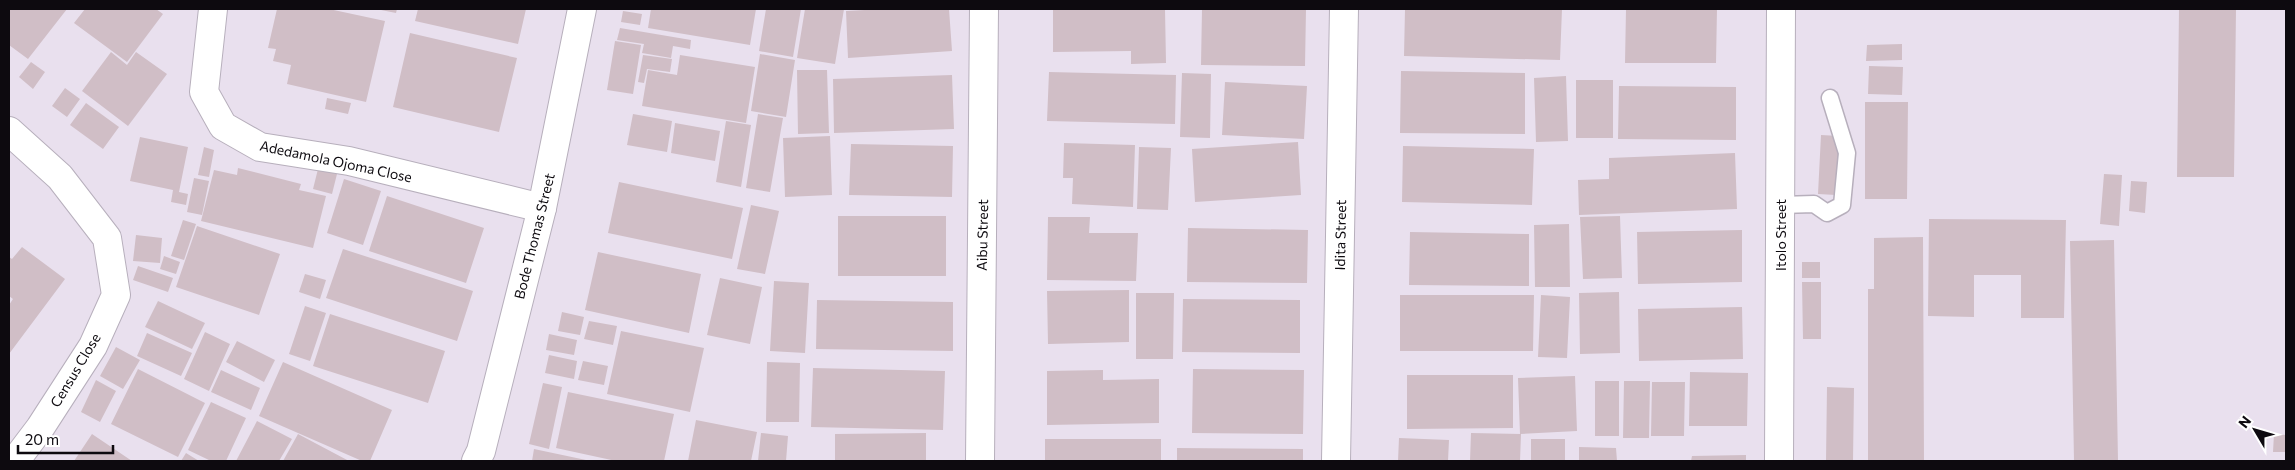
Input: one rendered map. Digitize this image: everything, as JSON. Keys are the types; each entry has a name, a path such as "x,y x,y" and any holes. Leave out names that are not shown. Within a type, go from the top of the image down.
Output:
{"street":[{"name":"Adedamola Ojoma Close","path":"213,9 204,92 223,126 260,147 348,160 542,208"},
{"name":"Bode Thomas Street","path":"476,461 481,451 542,208 582,9"},
{"name":"Aibu Street","path":"980,461 984,9"},
{"name":"Idita Street","path":"1336,461 1344,9"},
{"name":"Itolo Street","path":"1779,461 1781,9"},
{"name":"Census Close","path":"9,131 60,177 107,238 116,295 93,346 40,428 15,461"}],"lane":[{"path":"1780,205 1814,204 1827,213 1842,205 1847,153 1830,98"}],"building":[{"path":"9,9 67,9 28,59 9,45"},
{"path":"85,9 156,9 163,14 127,62 74,23"},
{"path":"277,9 329,9 385,21 366,102 287,84 291,65 273,61 276,49 268,48"},
{"path":"376,9 397,9 396,13"},
{"path":"418,9 526,9 518,44 415,21"},
{"path":"651,9 756,9 750,45 648,28"},
{"path":"766,9 801,9 793,57 759,51"},
{"path":"805,9 844,9 835,64 797,58"},
{"path":"949,9 952,51 848,58 846,11"},
{"path":"1053,9 1165,9 1166,63 1131,64 1131,51 1053,52"},
{"path":"1202,9 1306,9 1305,66 1201,65"},
{"path":"1405,9 1562,9 1560,60 1404,56"},
{"path":"1626,9 1717,9 1716,63 1625,63"},
{"path":"2179,9 2236,9 2234,177 2177,177"},
{"path":"623,11 642,14 640,25 621,22"},
{"path":"620,28 691,40 690,49 673,46 671,58 642,53 644,44 617,40"},
{"path":"410,33 517,58 499,132 393,107"},
{"path":"615,41 641,45 633,94 607,90"},
{"path":"1902,44 1902,60 1866,61 1867,45"},
{"path":"111,52 127,65 136,52 167,74 128,126 82,91"},
{"path":"760,54 795,60 786,117 751,111"},
{"path":"643,55 672,59 670,72 647,69 644,83 638,82"},
{"path":"680,55 755,67 746,123 642,106 648,70 677,75"},
{"path":"31,62 45,72 33,89 19,77"},
{"path":"1869,66 1903,67 1902,95 1868,94"},
{"path":"797,70 827,70 829,133 798,134"},
{"path":"1401,71 1525,73 1525,134 1400,133"},
{"path":"1049,72 1176,75 1175,124 1047,121"},
{"path":"1182,73 1211,74 1210,138 1180,137"},
{"path":"952,75 954,129 834,133 833,79"},
{"path":"1566,76 1568,141 1536,142 1534,78"},
{"path":"1576,80 1613,80 1613,138 1576,138"},
{"path":"1225,82 1307,86 1304,139 1222,135"},
{"path":"1619,86 1736,87 1736,140 1618,139"},
{"path":"65,88 80,99 67,117 52,106"},
{"path":"327,98 351,103 348,114 325,109"},
{"path":"1865,102 1908,102 1907,199 1865,199"},
{"path":"86,103 119,127 103,149 70,125"},
{"path":"633,114 672,121 667,152 627,145"},
{"path":"758,114 783,118 770,192 746,188"},
{"path":"726,121 751,125 741,187 716,182"},
{"path":"675,123 720,131 715,161 671,153"},
{"path":"1821,135 1839,136 1836,195 1818,194"},
{"path":"830,136 832,195 785,197 783,138"},
{"path":"140,137 188,147 179,192 188,194 186,205 171,202 173,190 130,181"},
{"path":"1298,142 1301,195 1195,202 1192,149"},
{"path":"1064,143 1135,145 1133,207 1072,204 1073,178 1063,178"},
{"path":"851,144 953,146 952,197 849,195"},
{"path":"1403,146 1534,149 1532,205 1402,202"},
{"path":"204,147 214,150 209,177 198,175"},
{"path":"1139,147 1171,148 1168,210 1137,209"},
{"path":"1735,153 1737,209 1579,215 1578,180 1609,179 1609,158"},
{"path":"238,168 301,184 299,190 326,196 313,248 201,221 214,170 237,175"},
{"path":"318,169 337,174 332,194 313,189"},
{"path":"2104,174 2122,175 2119,226 2100,224"},
{"path":"194,178 209,181 202,215 187,212"},
{"path":"344,179 381,191 363,245 327,233"},
{"path":"2131,181 2147,182 2145,213 2129,211"},
{"path":"619,182 743,208 732,259 608,233"},
{"path":"387,196 484,228 466,283 369,251"},
{"path":"751,205 779,211 765,274 737,269"},
{"path":"838,216 946,216 946,276 838,276"},
{"path":"1620,216 1622,278 1583,279 1580,217"},
{"path":"1048,217 1090,217 1089,233 1138,233 1136,281 1047,280"},
{"path":"1929,219 2066,220 2064,318 2021,318 2021,275 1974,275 1974,317 1928,316"},
{"path":"183,220 196,224 184,260 171,256"},
{"path":"1569,224 1570,287 1535,287 1534,225"},
{"path":"197,226 280,254 259,315 176,287"},
{"path":"1188,228 1308,230 1307,283 1187,282"},
{"path":"1742,230 1742,282 1638,284 1637,232"},
{"path":"1410,232 1529,234 1529,286 1409,285"},
{"path":"136,235 162,238 160,263 133,261"},
{"path":"1923,237 1924,461 1868,461 1868,289 1874,289 1874,238"},
{"path":"2114,240 2118,461 2074,461 2070,241"},
{"path":"22,247 65,279 9,354 9,305 13,299 9,296 9,257 12,259"},
{"path":"343,249 473,291 457,341 326,298"},
{"path":"598,252 701,274 689,333 585,310"},
{"path":"164,256 180,262 176,274 160,269"},
{"path":"1802,262 1820,262 1820,278 1802,278"},
{"path":"138,266 173,278 168,292 133,280"},
{"path":"305,274 326,280 320,299 299,292"},
{"path":"720,278 762,287 750,344 707,335"},
{"path":"774,281 809,283 805,353 770,351"},
{"path":"1802,282 1821,282 1821,339 1803,339"},
{"path":"1129,290 1129,342 1048,344 1047,291"},
{"path":"1619,292 1620,353 1580,354 1579,293"},
{"path":"1136,293 1174,293 1173,359 1136,359"},
{"path":"1400,295 1534,295 1533,351 1400,351"},
{"path":"1541,295 1570,297 1567,358 1538,357"},
{"path":"1183,299 1300,300 1300,353 1182,352"},
{"path":"817,300 953,302 953,351 816,349"},
{"path":"158,301 205,323 192,349 145,327"},
{"path":"305,306 326,313 310,361 289,354"},
{"path":"1742,307 1743,359 1639,361 1638,309"},
{"path":"562,312 584,317 580,335 558,331"},
{"path":"330,314 445,351 428,403 313,366"},
{"path":"589,321 617,326 613,345 584,339"},
{"path":"621,331 704,348 690,412 607,394"},
{"path":"205,332 230,344 209,391 184,379"},
{"path":"147,333 192,353 181,376 137,356"},
{"path":"549,334 577,340 574,355 546,350"},
{"path":"237,341 275,360 264,382 226,362"},
{"path":"116,347 140,360 123,389 100,376"},
{"path":"549,355 577,361 574,379 545,373"},
{"path":"583,361 608,366 604,385 578,380"},
{"path":"283,362 392,410 370,461 362,461 259,416"},
{"path":"767,362 800,363 799,422 766,422"},
{"path":"813,368 945,371 943,430 811,427"},
{"path":"138,369 205,403 178,457 111,424"},
{"path":"1193,369 1304,370 1303,434 1192,433"},
{"path":"221,370 260,388 251,410 211,392"},
{"path":"1103,370 1103,380 1159,379 1159,423 1047,425 1047,371"},
{"path":"1690,372 1748,373 1747,426 1689,426"},
{"path":"1407,375 1513,375 1513,428 1407,429"},
{"path":"1575,376 1577,431 1520,434 1518,378"},
{"path":"96,380 116,391 100,422 81,412"},
{"path":"1595,381 1619,381 1619,436 1595,436"},
{"path":"1624,381 1650,381 1649,438 1623,438"},
{"path":"1652,382 1685,382 1684,436 1651,436"},
{"path":"543,383 562,387 549,449 529,444"},
{"path":"1827,387 1854,388 1853,461 1826,461"},
{"path":"568,392 674,414 664,461 616,461 556,448"},
{"path":"211,402 246,418 226,461 211,461 188,450"},
{"path":"696,420 757,432 751,461 688,461"},
{"path":"257,421 292,439 279,461 236,461"},
{"path":"761,433 788,436 786,461 758,461"},
{"path":"926,433 926,461 835,461 835,434"},
{"path":"1471,433 1521,434 1520,461 1470,461"},
{"path":"92,434 132,461 74,461"},
{"path":"298,434 349,461 283,461"},
{"path":"2274,434 2286,435 2286,452 2273,452"},
{"path":"1399,438 1449,440 1448,461 1398,461"},
{"path":"1045,439 1161,439 1161,461 1045,461"},
{"path":"1531,439 1565,439 1565,461 1531,461"},
{"path":"1579,447 1616,448 1617,461 1579,461"},
{"path":"1177,448 1303,449 1303,461 1177,461"},
{"path":"534,449 586,460 586,461 532,461"},
{"path":"186,453 199,461 181,461"},
{"path":"1746,455 1746,461 1691,461 1692,456"}]}
